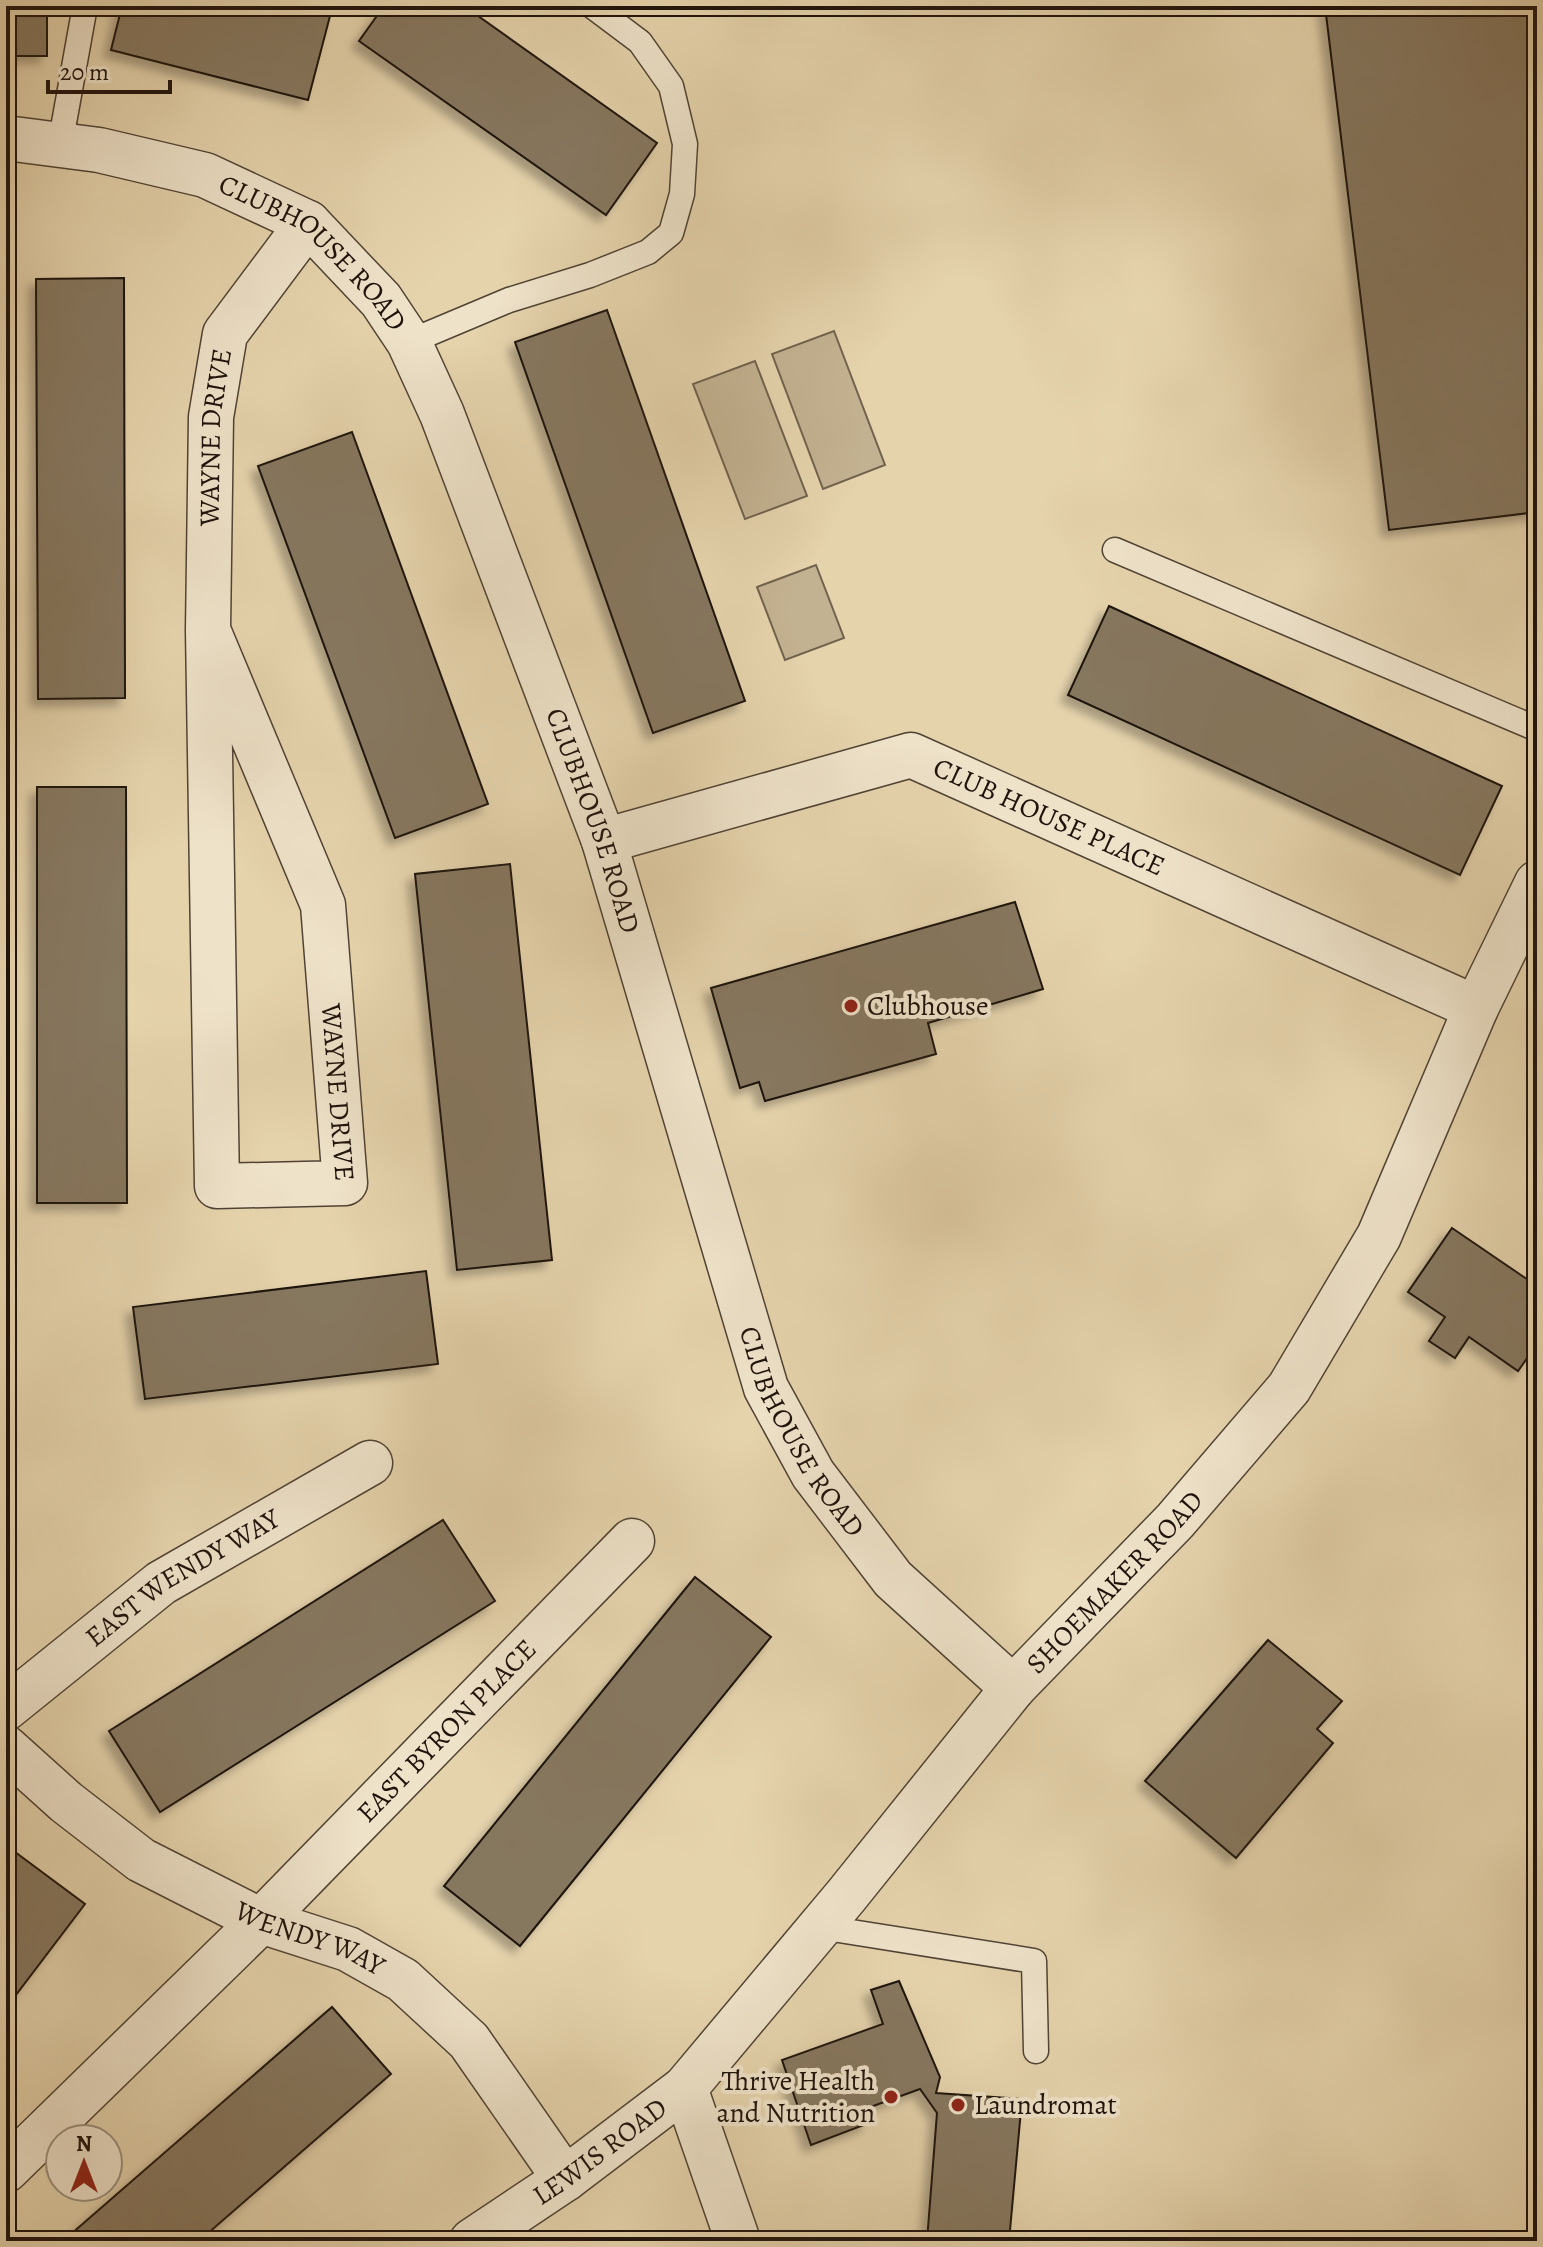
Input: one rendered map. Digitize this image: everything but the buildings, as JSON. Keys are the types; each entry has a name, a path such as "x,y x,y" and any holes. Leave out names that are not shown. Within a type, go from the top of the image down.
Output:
{"street":[{"name":"CLUBHOUSE ROAD","path":"6,138 99,150 205,175 308,223 381,300 409,342 442,414 604,841 766,1388 813,1474 893,1579 1013,1688"},
{"name":"WAYNE DRIVE","path":"208,630 323,905 345,1183 217,1186 208,630 211,417 225,334 308,223"},
{"name":"CLUB HOUSE PLACE","path":"604,841 911,755 1476,1008"},
{"name":"SHOEMAKER ROAD","path":"685,2088 1013,1688 1175,1521 1289,1388 1379,1236 1476,1008 1537,883"},
{"name":"EAST WENDY WAY","path":"6,1708 161,1583 370,1463"},
{"name":"EAST BYRON PLACE","path":"6,2170 261,1921 632,1541"},
{"name":"WENDY WAY","path":"6,1748 66,1802 141,1860 261,1921 348,1949 403,1980 469,2041 565,2179"},
{"name":"LEWIS ROAD","path":"472,2241 565,2179 685,2088"},
{"path":"685,2088 738,2241"}],"lane":[{"path":"60,145 85,6"},
{"path":"409,342 509,300 590,275 648,252 671,233 682,194 685,144 671,86 640,42 592,6"},
{"path":"1115,550 1537,729"},
{"path":"820,1927 1034,1961 1036,2051"}],"shaded area":[{"path":"834,331 885,465 823,489 772,354"},
{"path":"755,361 807,496 745,519 693,384"},
{"path":"816,565 844,638 785,660 757,587"}],"place":[{"name":"Clubhouse","path":"851,1006"},
{"name":"Thrive Health and Nutrition","path":"891,2097"},
{"name":"Laundromat","path":"958,2105"}]}
